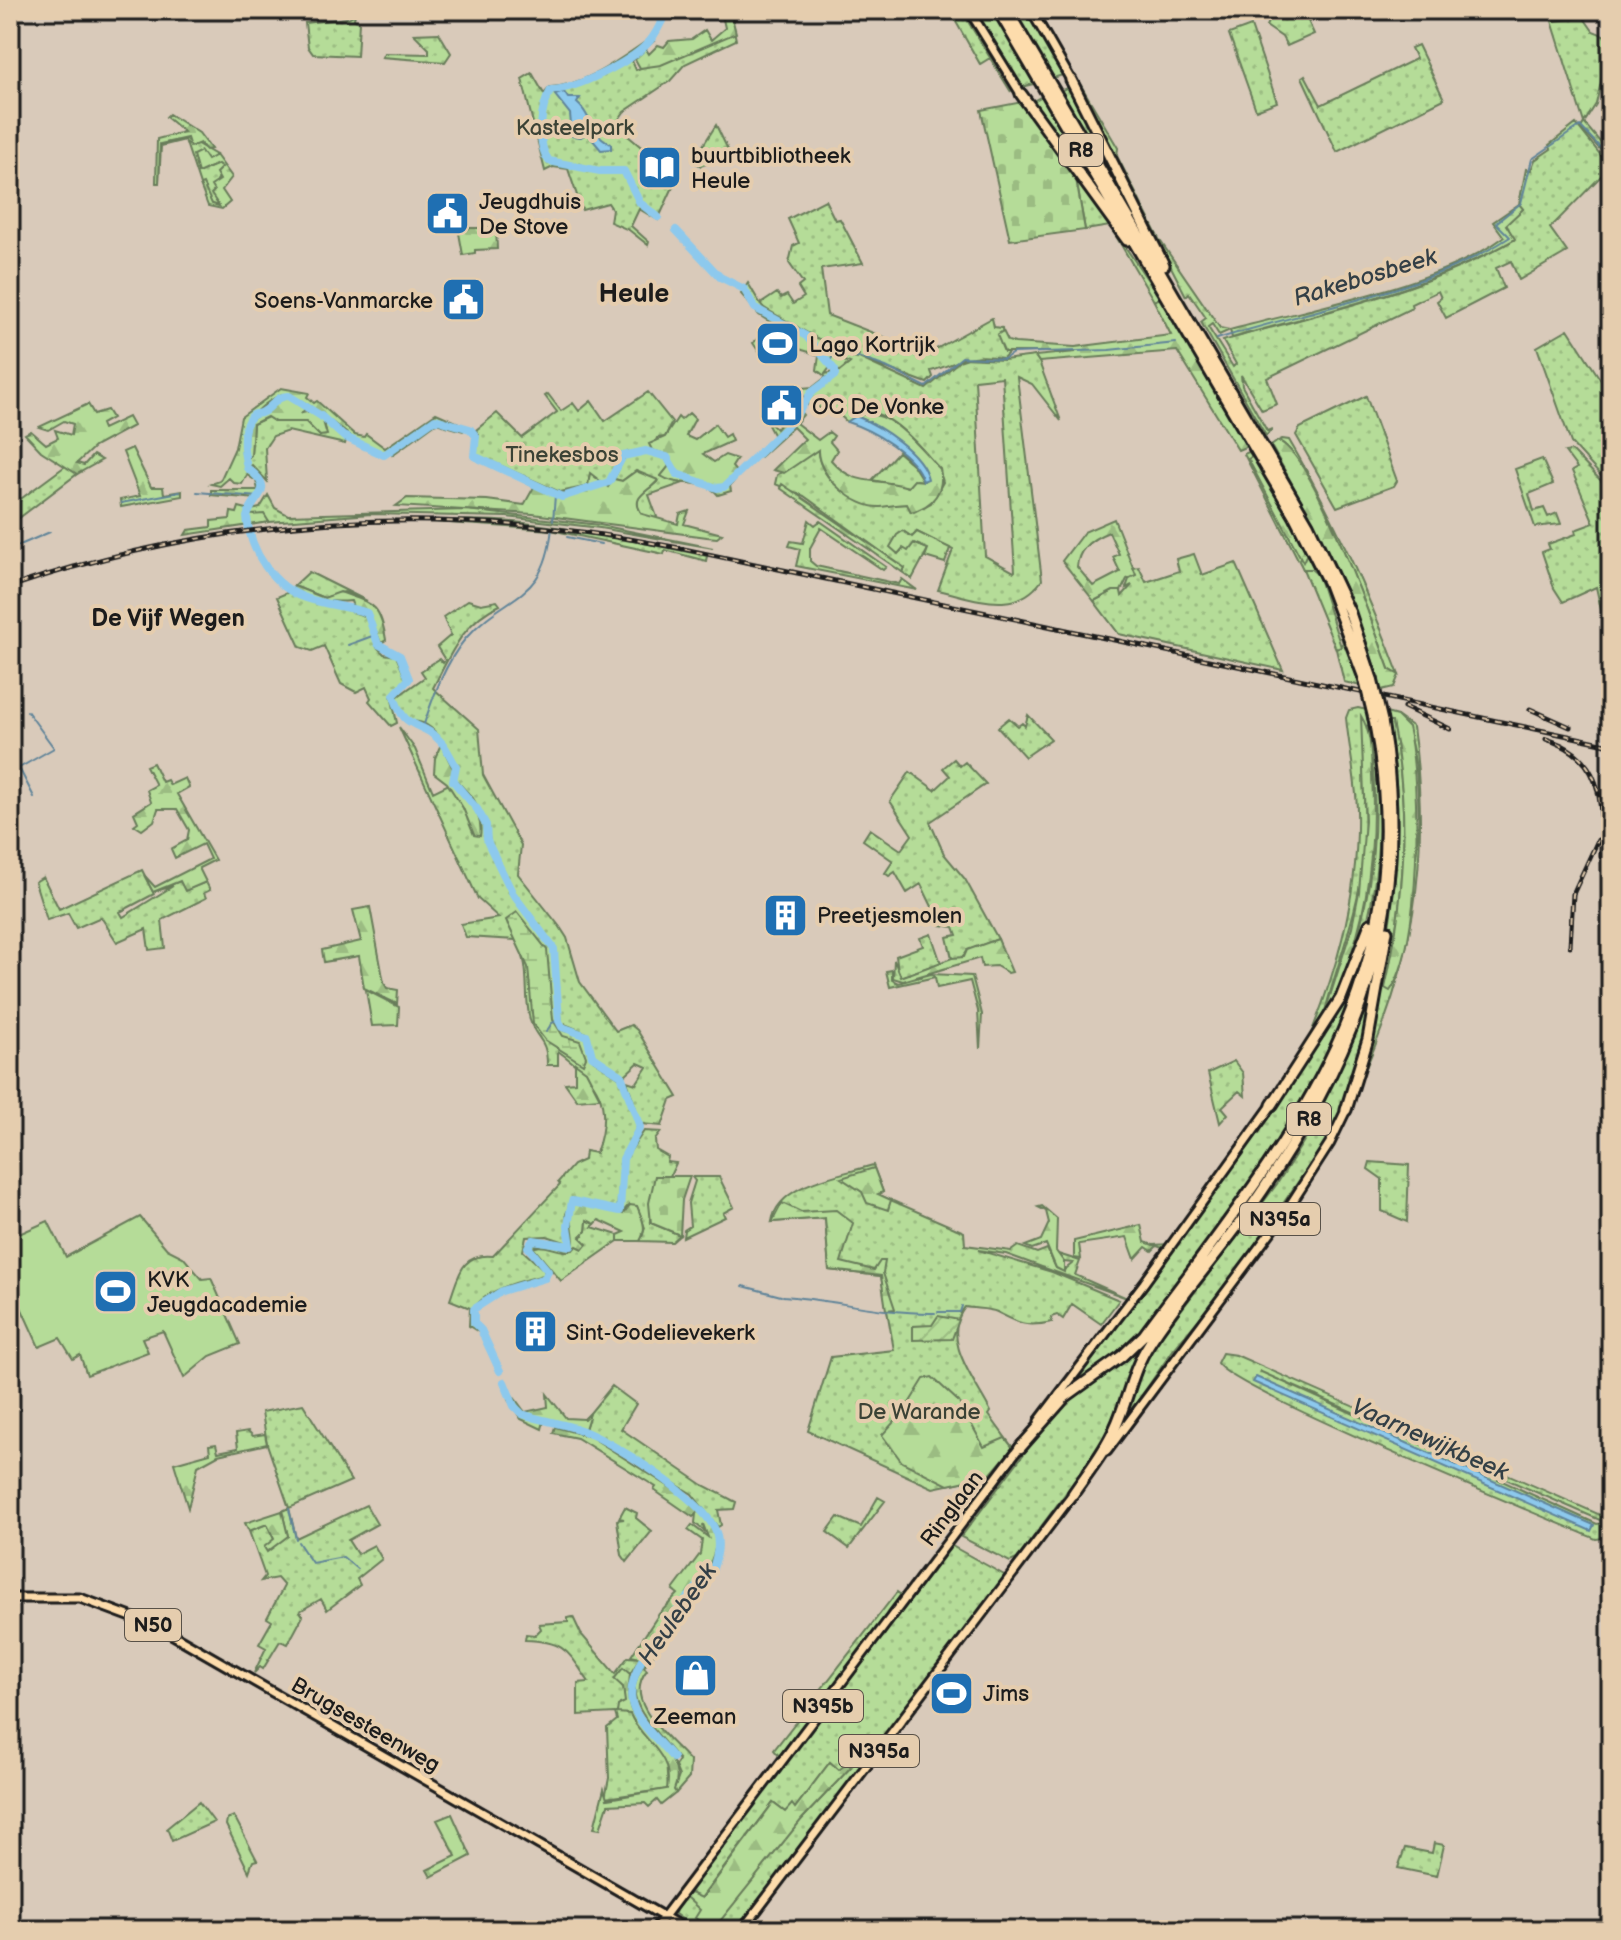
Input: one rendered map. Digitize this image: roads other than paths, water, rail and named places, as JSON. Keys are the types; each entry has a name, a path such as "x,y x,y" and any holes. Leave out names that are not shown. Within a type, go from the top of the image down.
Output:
{"highway":[{"name":"R8","path":"998,10 1263,450 1335,579 1368,679 1392,791 1393,841 1386,908 1356,1021 1318,1103 1245,1216 1158,1324 1136,1367 1115,1428 1073,1494"},
{"name":"R8","path":"1007,10 1166,288"},
{"name":"R8","path":"1071,80 1164,264 1166,288"},
{"name":"R8","path":"1021,94 1166,288"},
{"name":"R8","path":"1175,1302 1257,1185 1316,1089 1358,991 1380,890 1385,800 1378,720"},
{"name":"R8","path":"1272,1105 1341,998 1363,945 1380,890"},
{"name":"R8","path":"1346,1110 1368,1039 1384,955 1388,925 1386,908"},
{"name":"R8","path":"1020,1448 1065,1397 1122,1356 1158,1324"}],"main road":[{"path":"969,10 1021,94"},
{"path":"1031,10 1071,80"},
{"name":"Ringlaan","path":"654,1930 1020,1448 1272,1105"},
{"name":"N395a","path":"742,1930 1287,1210 1330,1143 1346,1110"},
{"name":"Brugsesteenweg","path":"10,1598 80,1598 161,1628 687,1930"}],"water":[{"path":"564,92 568,98 580,98 577,103 598,134 611,144 611,149 601,150 587,133 581,137 572,136 570,114 555,95"},
{"path":"856,416 888,433 909,450 918,459 928,479 923,481 911,462 891,444 847,422"},
{"path":"1256,1377 1594,1525 1591,1531 1253,1382"}],"waterway":[{"name":"Heulebeek","path":"658,217 640,203 624,171 600,171 549,161 542,145 541,126 544,106 551,90 602,74 628,59 650,41 664,17"},
{"name":"Rakebosbeek","path":"1217,339 1406,285 1478,256 1510,237 1496,223 1521,203 1532,159 1580,126 1611,159"},
{"name":"Heulebeek","path":"500,1371 481,1330 474,1323 474,1309 502,1291 545,1278 548,1271 528,1247 533,1240 571,1246 568,1226 572,1201 620,1211 623,1159 640,1127 621,1075 592,1056 587,1036 562,1027 554,949 513,894 487,841 486,825 477,809 453,781 456,766 448,752 434,735 408,721 398,707 394,695 409,679 400,656 378,644 367,613 294,593 274,577 258,555 247,517 262,488 261,482 247,468 244,434 253,415 289,396 321,416 343,436 384,455 435,419 470,429 476,436 474,456 562,497 609,482 623,456 646,451 667,457 677,474 717,488 724,487 792,421 811,393 835,375 835,370 806,336 755,308 744,289 720,277 676,230"},
{"name":"Rakebosbeek","path":"830,361 836,351 843,352 886,367 926,387 962,357 1004,359 1013,353 1109,350 1176,343"},
{"path":"121,503 180,492"},
{"path":"197,492 259,497"},
{"path":"553,521 555,495"},
{"path":"423,727 440,681 466,638 533,583 548,552 552,527"},
{"path":"13,548 50,532"},
{"path":"567,537 601,544"},
{"path":"348,645 375,635"},
{"path":"10,685 13,689"},
{"path":"27,711 54,748 19,768 34,797"},
{"path":"546,1032 552,1023 559,1020"},
{"path":"743,1286 781,1296"},
{"path":"783,1296 935,1313"},
{"path":"938,1312 960,1312 962,1306"},
{"name":"Heulebeek","path":"504,1382 514,1406 522,1414 575,1428 632,1457 694,1504 716,1532 718,1550 713,1568 658,1635 635,1674 631,1693 637,1716 673,1758"},
{"path":"289,1509 296,1539"},
{"path":"298,1542 312,1563 343,1557 357,1569"}],"railway":[{"path":"10,587 92,562 175,543 258,530 342,522 426,521 510,525 594,534 679,548 1611,745"},
{"path":"1404,707 1450,729"},
{"path":"1530,709 1570,727"},
{"path":"1546,739 1566,747 1590,771 1600,802 1601,857"},
{"path":"1570,946 1573,894 1598,840"}],"place":[{"name":"buurtbibliotheek Heule","path":"660,168"},
{"name":"Jeugdhuis De Stove","path":"448,214"},
{"name":"Soens-Vanmarcke","path":"464,300"},
{"name":"Lago Kortrijk","path":"778,344"},
{"name":"OC De Vonke","path":"781,406"},
{"name":"Preetjesmolen","path":"786,915"},
{"name":"KVK Jeugdacademie","path":"116,1292"},
{"name":"Sint-Godelievekerk","path":"535,1332"},
{"name":"Zeeman","path":"695,1675"},
{"name":"Jims","path":"952,1693"}],"district":[{"name":"Heule","path":"634,293"},
{"name":"De Vijf Wegen","path":"168,618"}],"park label":[{"name":"Kasteelpark","path":"575,127"},
{"name":"Tinekesbos","path":"562,454"},
{"name":"De Warande","path":"919,1411"}],"water label":[{"name":"Vaarnewijkbeek","path":"1430,1439"}]}
